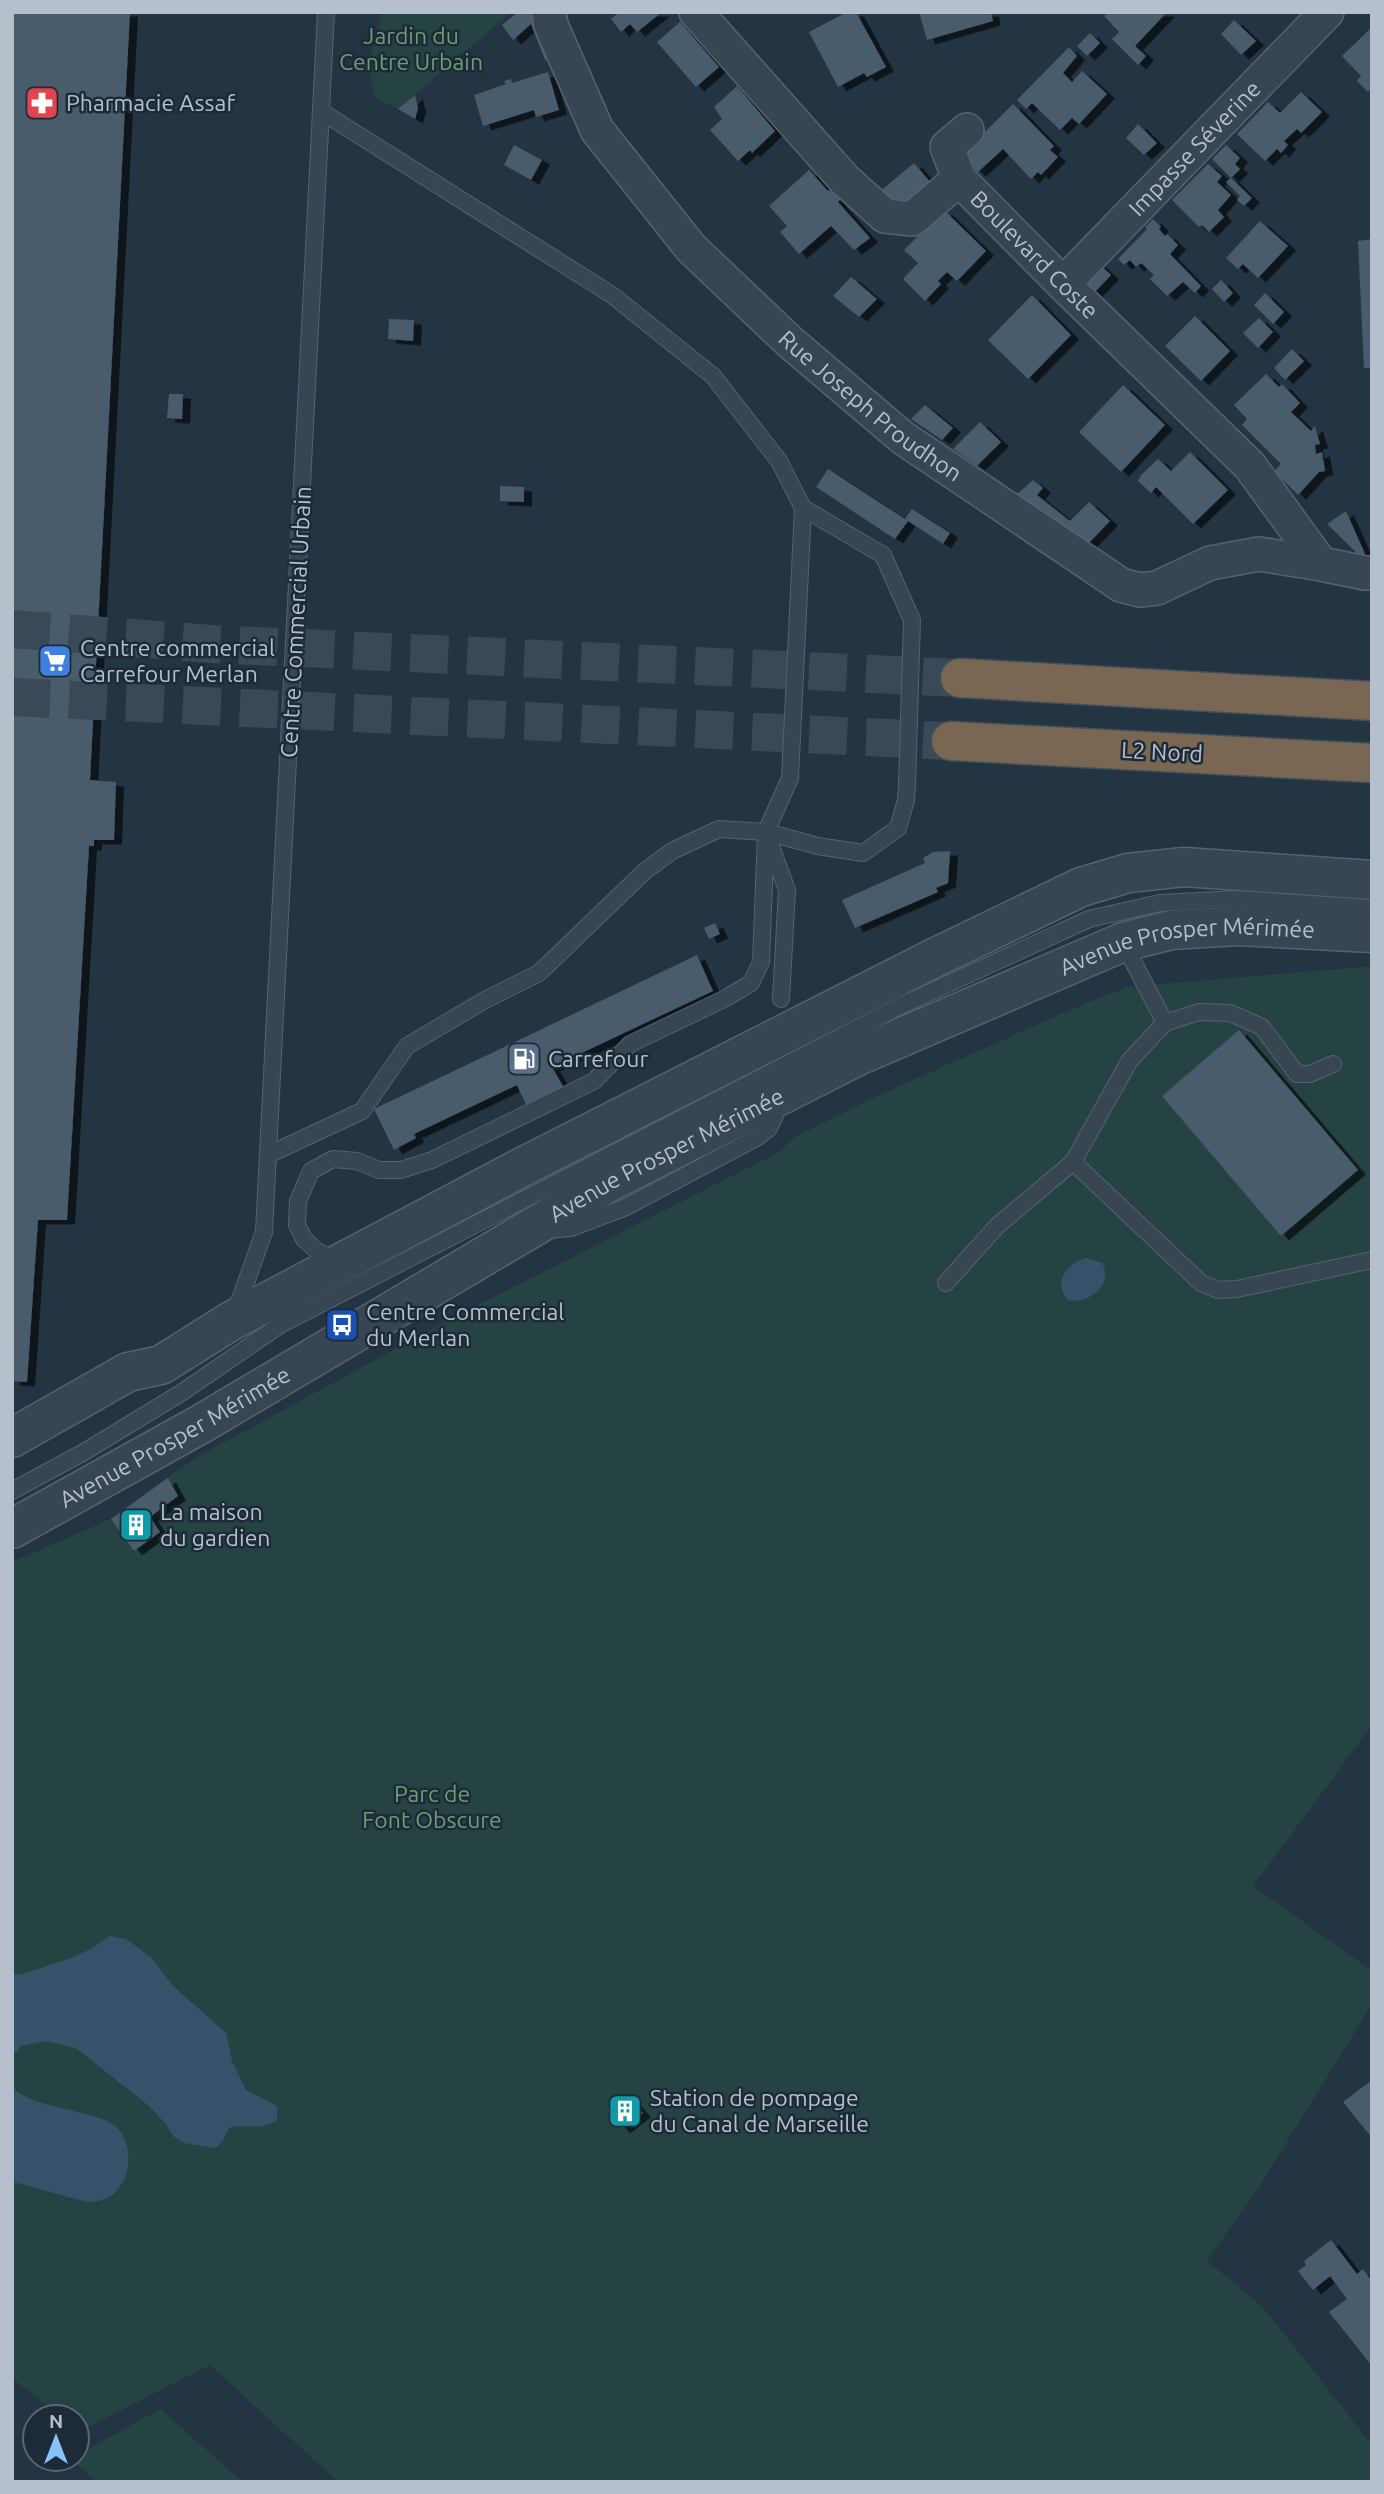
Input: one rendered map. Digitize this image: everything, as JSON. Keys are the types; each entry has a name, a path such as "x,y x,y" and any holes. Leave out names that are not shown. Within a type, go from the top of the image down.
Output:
{"highway":[{"path":"960,678 1372,701"},
{"name":"L2 Nord","path":"951,741 1372,763"}],"street":[{"name":"Rue Joseph Proudhon","path":"550,12 551,25 597,130 691,248 790,342 903,438 1121,585 1140,590 1157,588 1210,563 1259,554 1321,564"},
{"name":"Boulevard Coste","path":"696,12 845,180 885,216 912,219 959,178 1063,284 1250,466 1321,564"},
{"name":"Impasse Séverine","path":"1063,284 1327,12"},
{"path":"959,178 947,147 967,130"},
{"path":"1321,564 1372,573"},
{"path":"12,1438 128,1372 161,1365 231,1321 526,1165 936,957 1081,887 1128,873 1184,867 1372,880"},
{"name":"Avenue Prosper Mérimée","path":"12,1529 201,1424 611,1181 858,1056 1124,942 1171,930 1237,926 1372,933"}],"lane":[{"name":"Centre Commercial Urbain","path":"231,1321 264,1232 326,12"},
{"path":"322,111 612,295 712,376 779,461 803,508 790,778 766,832 761,962 751,983 726,998 630,1044 594,1081 432,1160 401,1170 379,1170 356,1161 333,1159 311,1171 298,1201 297,1225 300,1232 317,1251 331,1258 351,1258"},
{"path":"268,1155 362,1111 407,1046 485,1000 539,973 645,872 672,851 719,830 766,832 818,846 863,853 898,828 906,800 912,620 883,555 803,508"},
{"path":"766,832 787,890 781,999"},
{"path":"12,1491 84,1452 181,1393 280,1325 900,1006 1090,919 1160,903 1237,899 1372,908"},
{"path":"1124,942 1165,1023"},
{"path":"946,1283 997,1226 1073,1162 1130,1060 1165,1023 1199,1012 1230,1013 1262,1027 1297,1073 1310,1074 1333,1063"},
{"path":"529,1231 571,1228 626,1207 758,1137 769,1128 775,1116"},
{"path":"1073,1162 1201,1283 1218,1290 1237,1289 1372,1260"}],"green space":[{"name":"Jardin du Centre Urbain","path":"382,12 511,12 398,109 376,99 368,65"},
{"name":"Parc de Font Obscure","path":"1372,966 1372,1725 1253,1886 1372,1971 1372,2004 1259,2187 1207,2261 1263,2307 1372,2445 1372,2482 338,2482 210,2365 91,2426 91,2403 43,2403 12,2378 12,1562 111,1519 201,1455 456,1316 778,1153 795,1137 888,1091 1127,987"},
{"path":"161,2409 242,2482 97,2482 87,2473 91,2473 91,2447"}],"water":[{"path":"1087,1258 1102,1263 1105,1278 1102,1285 1091,1296 1076,1301 1068,1300 1061,1287 1064,1274 1073,1264"},
{"path":"110,1936 126,1939 152,1958 172,1985 226,2033 232,2061 246,2090 277,2106 277,2121 260,2127 229,2128 222,2142 215,2148 184,2143 174,2137 149,2106 76,2048 47,2041 21,2046 12,2057 12,1974 20,1975 68,1959 91,1949"},
{"path":"12,2086 30,2099 101,2119 121,2132 129,2158 122,2184 113,2194 101,2200 85,2201 12,2182"}],"building":[{"name":"Centre commercial Carrefour Merlan","path":"12,12 130,12 90,780 116,782 114,840 94,840 94,846 89,846 67,1220 38,1220 27,1382 12,1381"},
{"path":"518,12 532,12 555,56 545,60 531,24 513,40 502,25"},
{"path":"619,12 662,12 637,32 630,24 621,32 611,19"},
{"path":"847,12 856,12 886,67 867,77 864,73 838,87 809,32"},
{"path":"919,12 991,12 993,21 927,40"},
{"path":"1108,12 1167,12 1135,46 1146,56 1138,65 1112,39 1119,32 1104,16"},
{"path":"1234,20 1256,41 1241,55 1221,34"},
{"path":"680,22 719,67 696,87 657,42"},
{"path":"1372,27 1372,89 1368,92 1357,81 1361,76 1342,56"},
{"path":"1090,33 1100,43 1087,56 1077,46"},
{"path":"1069,47 1077,56 1063,73 1072,82 1082,71 1107,94 1079,124 1072,118 1060,130 1032,103 1026,109 1017,100"},
{"path":"548,72 559,110 536,117 534,110 483,126 474,95 506,84 504,81 511,79 512,83"},
{"path":"737,86 775,131 752,153 750,150 738,161 710,130 722,119 714,107"},
{"path":"1301,92 1322,112 1301,133 1297,129 1284,141 1288,145 1281,153 1277,149 1265,161 1237,134 1268,102 1280,113"},
{"path":"415,95 418,108 415,119 398,109"},
{"path":"1013,104 1054,146 1050,150 1058,157 1041,175 1038,172 1031,179 1003,149 978,172 969,163 958,159"},
{"path":"1138,124 1157,143 1144,155 1126,138"},
{"path":"514,145 542,160 531,180 504,165"},
{"path":"1226,145 1240,158 1235,164 1240,169 1231,178 1212,159"},
{"path":"914,163 931,183 910,201 887,201 878,193"},
{"path":"1208,164 1222,176 1217,182 1231,195 1218,210 1224,217 1209,232 1202,225 1199,227 1172,200"},
{"path":"809,170 828,191 836,185 844,195 838,202 870,238 854,250 831,226 799,254 780,232 787,226 769,206"},
{"path":"1231,178 1252,198 1244,206 1237,200 1240,196 1226,182"},
{"path":"944,210 986,251 957,281 947,272 938,281 941,284 925,301 903,279 918,263 904,250"},
{"path":"1153,219 1165,236 1167,234 1178,245 1170,254 1201,286 1195,293 1183,282 1167,296 1150,279 1154,275 1141,263 1136,267 1130,260 1124,265 1118,259"},
{"path":"1260,221 1288,246 1258,278 1243,264 1238,269 1226,258"},
{"path":"1372,239 1372,368 1364,368 1358,241"},
{"path":"1098,263 1111,275 1094,293 1081,281"},
{"path":"851,277 877,299 859,317 833,296"},
{"path":"1221,280 1233,293 1224,302 1212,289"},
{"path":"1265,293 1284,312 1273,324 1254,305"},
{"path":"1032,295 1071,335 1028,379 988,340"},
{"path":"1195,316 1230,351 1201,381 1165,346"},
{"path":"1259,318 1273,332 1258,348 1243,333"},
{"path":"389,319 414,320 413,341 388,339"},
{"path":"1292,349 1304,361 1285,380 1274,368"},
{"path":"1266,374 1279,387 1282,384 1300,403 1291,412 1311,431 1315,426 1320,444 1315,445 1316,454 1322,452 1325,471 1319,472 1298,495 1274,471 1281,464 1242,425 1247,419 1234,405"},
{"path":"1123,385 1165,425 1121,472 1079,432"},
{"path":"169,394 183,394 182,419 167,418"},
{"path":"925,405 953,428 942,440 911,419"},
{"path":"980,422 1001,442 977,466 953,449"},
{"path":"1190,452 1228,490 1193,524 1156,487 1151,493 1138,481 1158,459 1171,471"},
{"path":"828,469 905,519 912,509 950,533 943,544 908,521 895,539 816,487"},
{"path":"1033,480 1043,488 1037,495 1070,521 1089,502 1110,521 1086,546 1016,495"},
{"path":"500,486 524,487 524,502 500,501"},
{"path":"1346,511 1365,554 1362,558 1327,524"},
{"path":"950,851 948,883 936,888 938,892 855,928 842,900 925,863 923,858 933,852"},
{"path":"715,923 720,934 709,939 704,928"},
{"name":"Carrefour","path":"697,955 713,991 552,1067 564,1088 527,1107 517,1085 414,1134 416,1138 394,1150 374,1109"},
{"path":"1239,1030 1358,1170 1281,1236 1162,1096"},
{"name":"La maison du gardien","path":"168,1478 178,1496 150,1517 160,1532 134,1551 111,1519"},
{"path":"1372,2080 1372,2138 1343,2102"},
{"name":"Station de pompage du Canal de Marseille","path":"627,2094 643,2113 622,2129 607,2110"},
{"path":"1331,2240 1357,2274 1363,2269 1372,2281 1372,2366 1329,2312 1347,2299 1330,2276 1313,2290 1298,2271 1306,2265 1304,2261"}],"tunnel":[{"path":"12,629 212,644 960,678"},
{"path":"12,697 951,741"}],"place":[{"name":"Pharmacie Assaf","path":"42,103"},
{"name":"Centre commercial Carrefour Merlan","path":"55,661"},
{"name":"Carrefour","path":"524,1059"},
{"name":"Centre Commercial du Merlan","path":"342,1325"},
{"name":"La maison du gardien","path":"136,1525"},
{"name":"Station de pompage du Canal de Marseille","path":"625,2111"}]}
